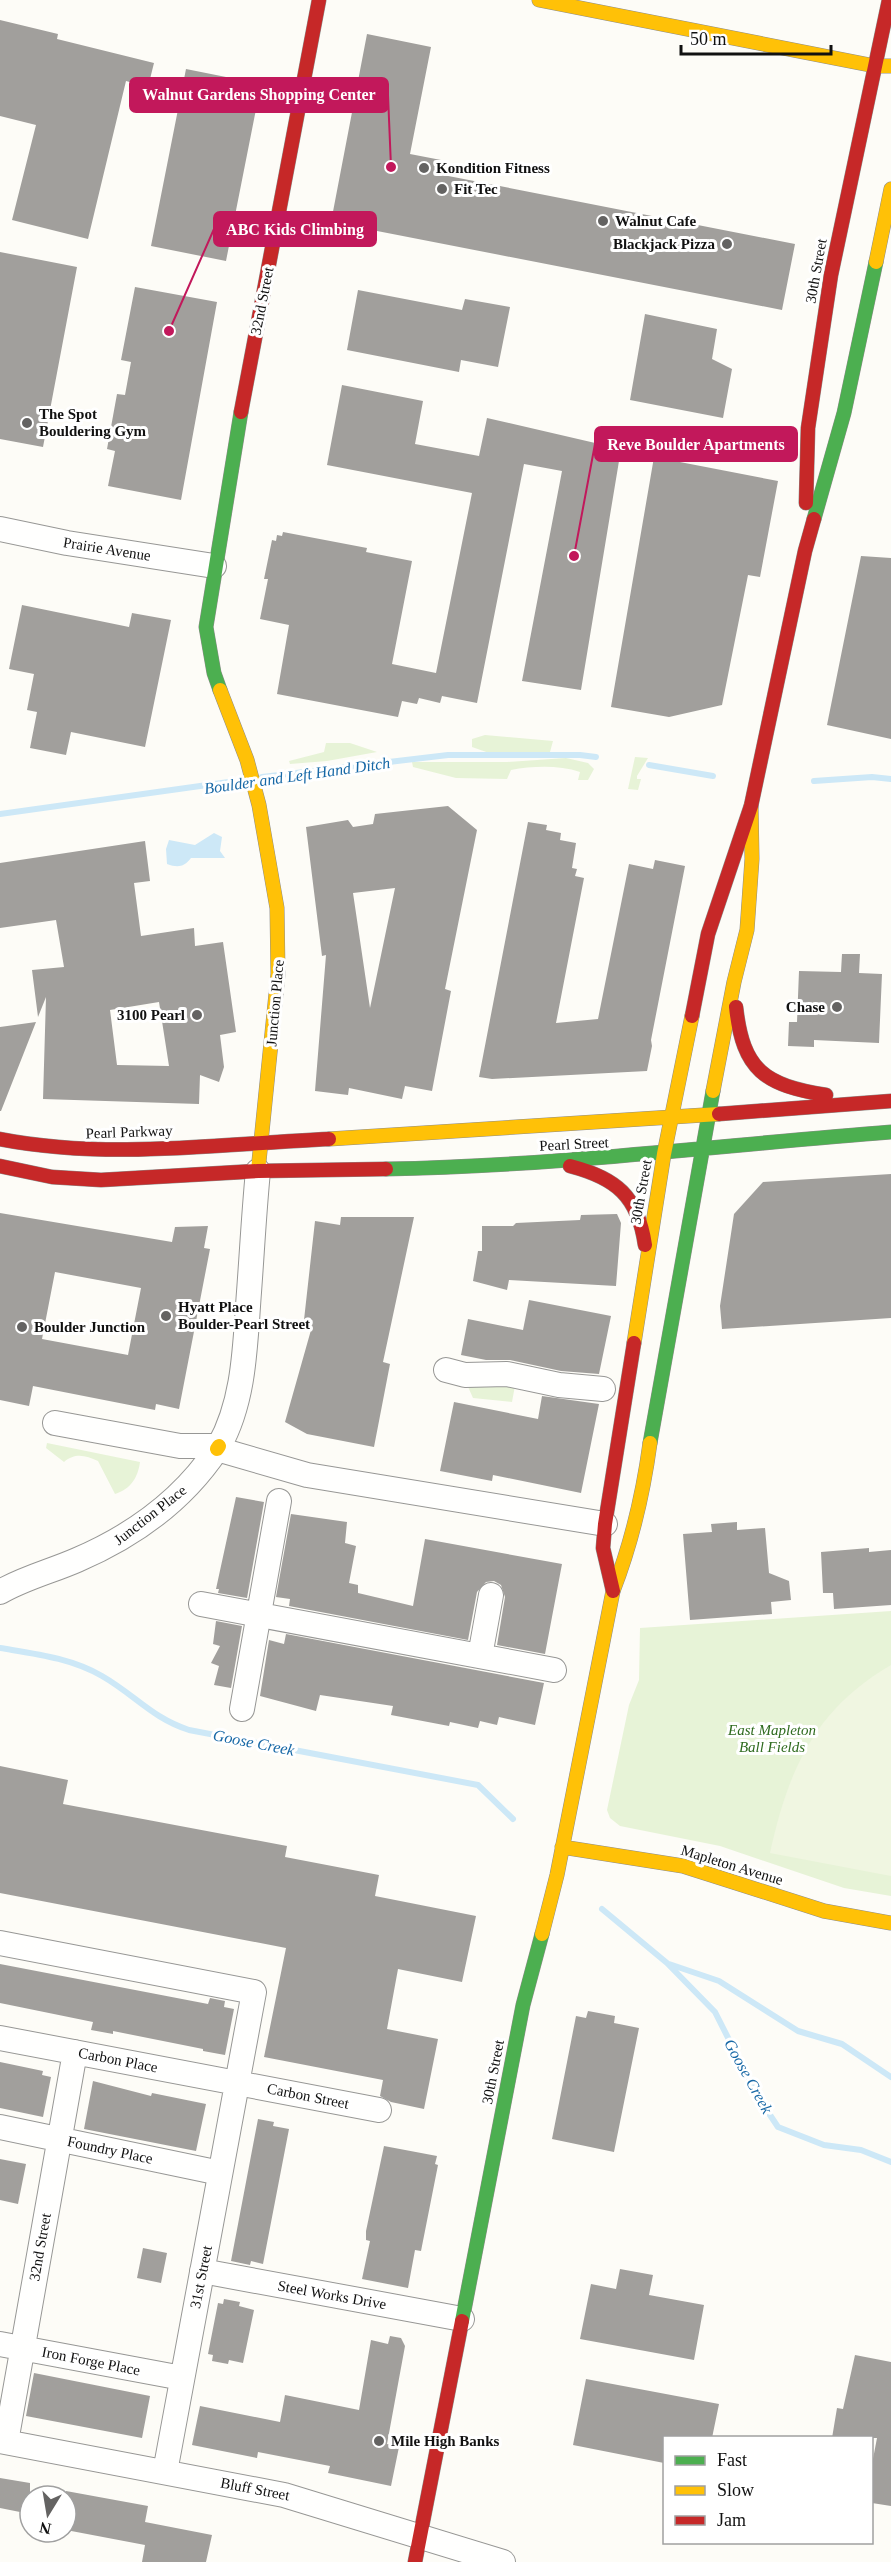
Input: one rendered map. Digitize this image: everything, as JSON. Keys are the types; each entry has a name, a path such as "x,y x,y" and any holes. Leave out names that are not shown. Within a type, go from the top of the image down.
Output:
{"main road":[{"name":"32nd Street","path":"214,566 247,378 319,0"},
{"path":"539,0 875,66 891,66"},
{"name":"30th Street","path":"805,551 810,416 837,245 889,0"},
{"path":"875,66 891,75"},
{"name":"30th Street","path":"613,1591 603,1548 605,1524 671,1118 708,934 751,806 805,551 844,413 891,189"},
{"name":"Junction Place","path":"214,566 206,627 210,649 222,701 247,760 257,799 276,900 279,948 258,1172"},
{"name":"30th Street","path":"415,2562 523,2005 562,1847 613,1591 629,1550 643,1496 658,1391 734,982 747,930 752,859 751,806"},
{"path":"734,982 739,1035 745,1053 758,1072 777,1085 803,1092 889,1101"},
{"name":"Pearl Street","path":"261,1142 671,1118 889,1101"},
{"name":"Pearl Street","path":"258,1172 449,1168 664,1154 703,1148 891,1132"},
{"name":"Pearl Parkway","path":"0,1139 48,1148 87,1151 261,1142"},
{"path":"551,1161 595,1172 621,1188 639,1215 646,1261"},
{"path":"0,1166 52,1177 101,1180 258,1172"},
{"name":"Mapleton Avenue","path":"562,1847 683,1866 824,1911 891,1923"}],"street":[{"name":"Prairie Avenue","path":"0,529 214,566"},
{"name":"Junction Place","path":"0,1592 124,1538 188,1486 203,1470 218,1448 227,1431 242,1375 258,1172"},
{"path":"446,1370 465,1375 507,1374 559,1385 603,1389"},
{"path":"55,1423 180,1446 218,1448 307,1475 605,1524"},
{"path":"242,1709 279,1501"},
{"path":"480,1656 491,1595"},
{"path":"201,1604 259,1613 554,1670"},
{"name":"31st Street","path":"0,1944 254,1992 165,2472"},
{"name":"Carbon Place","path":"0,2038 237,2083"},
{"name":"32nd Street","path":"3,2441 11,2346 60,2139 75,2052"},
{"name":"Carbon Street","path":"237,2083 379,2110"},
{"name":"Foundry Place","path":"0,2127 220,2173"},
{"name":"Steel Works Drive","path":"202,2271 462,2319"},
{"name":"Iron Forge Place","path":"11,2346 182,2378"},
{"name":"Bluff Street","path":"3,2441 284,2495 504,2562"}],"green space":[{"path":"485,735 553,741 550,752 492,754 472,747 472,739"},
{"path":"326,743 350,743 377,752 327,761 290,764 289,761 324,752"},
{"path":"635,757 648,758 637,776 637,779 641,779 638,790 628,789"},
{"path":"566,758 588,763 594,769 588,780 578,780 580,772 546,767 511,770 507,779 456,778 413,767 412,762 507,762"},
{"path":"465,1380 516,1380 512,1402 473,1398"},
{"path":"47,1443 140,1462 138,1473 129,1486 115,1494 98,1461 85,1456 77,1456 64,1462 46,1448"},
{"name":"East Mapleton Ball Fields","path":"891,1611 891,1896 844,1888 720,1846 620,1826 610,1818 607,1810 629,1705 639,1680 640,1628"},
{"path":"891,1665 891,1876 770,1853 786,1795 809,1744 824,1722 843,1701 865,1682"}],"water":[{"path":"214,833 222,837 220,851 225,858 191,858 180,866 167,864 166,849 169,840 195,845"}],"building":[{"path":"0,20 58,34 57,39 154,63 148,87 126,81 88,239 12,220 36,125 0,116"},
{"path":"367,34 431,47 410,154 441,160 438,174 795,244 782,310 331,222"},
{"path":"186,69 261,84 226,261 151,246"},
{"path":"0,252 77,267 43,447 0,439"},
{"path":"135,287 217,302 181,500 108,486 115,451 107,449 117,394 125,395 131,362 121,360"},
{"path":"358,290 462,310 465,299 510,307 498,367 461,360 459,372 347,350"},
{"path":"645,314 717,329 712,359 732,369 723,418 630,400"},
{"path":"342,385 423,401 415,444 479,456 487,418 621,449 581,690 522,681 562,471 524,464 477,703 442,696 440,703 419,698 417,704 402,701 398,717 277,694 289,625 260,619 268,579 264,579 272,540 276,541 277,535 282,536 283,532 367,548 366,552 412,561 392,664 436,673 472,493 327,465"},
{"path":"654,457 778,481 760,577 748,575 722,705 669,717 611,707"},
{"path":"861,556 891,558 891,739 827,725"},
{"path":"22,605 129,627 132,613 171,620 145,747 71,732 66,755 30,748 37,712 27,710 34,674 9,669"},
{"path":"448,806 477,830 445,989 451,991 432,1091 405,1086 402,1099 349,1088 348,1095 315,1091 326,955 322,956 306,827 348,820 353,827 373,824 375,814","holes":["395,888 370,1008 353,893"]},
{"path":"528,822 547,825 546,830 561,833 560,840 576,843 572,868 577,869 575,876 584,878 556,1023 598,1019 629,864 653,869 655,860 685,866 647,1071 492,1079 479,1077"},
{"name":"3100 Pearl","path":"145,841 150,881 134,883 141,936 194,928 195,946 223,942 236,1032 220,1035 224,1067 219,1082 200,1075 199,1104 43,1099 46,997 38,1017 32,970 64,967 56,920 0,928 0,863","holes":["159,1002 169,1066 117,1065 110,1010"]},
{"path":"842,954 860,954 859,973 882,974 879,1043 814,1040 814,1047 788,1046 789,1022 797,1022 799,971 841,972"},
{"path":"36,1022 1,1111 0,1111 0,1027"},
{"path":"891,1174 891,1318 722,1329 720,1306 734,1214 763,1182"},
{"name":"Hyatt Place Boulder-Pearl Street","path":"0,1213 172,1242 175,1227 208,1226 204,1248 210,1249 179,1409 156,1404 155,1410 33,1386 29,1406 0,1400","holes":["55,1272 141,1288 128,1355 42,1339"]},
{"path":"617,1214 621,1223 616,1286 509,1280 507,1290 473,1281 478,1251 482,1251 482,1226 513,1226 516,1223 580,1220 581,1215"},
{"path":"341,1217 414,1217 383,1362 390,1364 374,1447 307,1434 285,1422 311,1330 303,1329 315,1221 340,1225"},
{"path":"529,1300 611,1316 599,1374 561,1371 510,1360 486,1360 461,1355 468,1319 523,1330"},
{"path":"542,1396 599,1404 581,1493 493,1475 492,1481 440,1471 454,1402 538,1419"},
{"path":"236,1497 264,1502 247,1598 218,1593 219,1589 216,1589"},
{"path":"291,1514 347,1522 345,1543 356,1546 349,1583 358,1585 358,1593 413,1606 425,1539 562,1564 545,1654 497,1645 505,1597 501,1585 494,1581 486,1582 477,1592 468,1640 289,1606 290,1599 276,1597"},
{"path":"737,1522 737,1530 765,1528 769,1573 789,1581 791,1600 771,1602 772,1614 690,1620 683,1534 712,1532 711,1524"},
{"path":"869,1548 869,1552 891,1550 891,1605 834,1609 833,1593 823,1593 821,1552"},
{"path":"216,1621 242,1626 231,1688 214,1685 219,1666 211,1663 220,1646 213,1644"},
{"path":"286,1634 544,1683 535,1725 499,1717 497,1725 480,1721 478,1728 450,1722 449,1726 391,1715 393,1706 320,1695 316,1711 260,1696 269,1640 284,1644"},
{"path":"0,1766 68,1780 63,1804 287,1846 285,1857 379,1875 375,1896 476,1916 462,1982 398,1969 387,2029 438,2039 424,2109 391,2102 380,2096 383,2080 264,2057 286,1948 0,1893"},
{"path":"0,1964 208,2004 210,1998 225,2001 224,2007 234,2009 225,2055 113,2031 113,2034 91,2030 93,2022 0,2003"},
{"path":"588,2011 615,2016 614,2023 639,2028 614,2152 552,2139 576,2016 586,2018"},
{"path":"0,2062 43,2071 42,2075 51,2077 43,2117 0,2108"},
{"path":"93,2081 151,2096 152,2093 206,2104 196,2151 84,2129"},
{"path":"258,2119 274,2122 273,2126 289,2129 263,2264 251,2261 250,2265 231,2261"},
{"path":"384,2146 437,2156 435,2164 438,2165 421,2251 415,2250 408,2288 362,2279 370,2241 366,2240 366,2231"},
{"path":"0,2159 26,2164 18,2204 0,2200"},
{"path":"143,2248 167,2253 161,2283 137,2278"},
{"path":"620,2269 653,2275 649,2295 704,2305 694,2360 580,2339 591,2284 616,2289"},
{"path":"224,2299 240,2302 239,2306 254,2310 243,2363 229,2360 228,2364 212,2361 213,2355 208,2354 218,2303 223,2304"},
{"path":"390,2336 401,2338 405,2346 387,2444 399,2447 391,2486 328,2473 330,2466 258,2452 257,2458 192,2445 200,2406 280,2422 285,2395 359,2410 371,2340 388,2344"},
{"path":"855,2355 891,2362 891,2506 873,2503 873,2459 877,2438 873,2436 832,2436 837,2408 843,2409"},
{"path":"34,2373 150,2396 142,2438 26,2416"},
{"path":"586,2379 719,2404 712,2436 663,2436 663,2463 573,2445"},
{"path":"0,2478 30,2483 18,2484 18,2512 0,2508"},
{"path":"78,2493 148,2506 145,2522 212,2535 206,2562 142,2562 145,2545 78,2532"}],"waterway":[{"name":"Boulder and Left Hand Ditch","path":"262,777 448,755 596,757"},
{"name":"Boulder and Left Hand Ditch","path":"649,765 713,776"},
{"name":"Boulder and Left Hand Ditch","path":"814,781 872,777 891,779"},
{"name":"Boulder and Left Hand Ditch","path":"0,814 243,780"},
{"name":"Goose Creek","path":"0,1648 53,1658 90,1670 114,1683 154,1713 189,1730 478,1785 513,1819"},
{"name":"Goose Creek","path":"602,1909 667,1963 715,2012 758,2097 778,2127 824,2145 861,2150 891,2162"},
{"name":"Goose Creek","path":"669,1964 719,1981 798,2031 842,2044 891,2077"}],"traffic: fast":[{"path":"814,519 844,413 876,262"},
{"path":"220,690 214,673 206,627 241,412"},
{"path":"650,1443 713,1091"},
{"path":"386,1169 513,1164 891,1132"},
{"path":"462,2321 523,2005 542,1934"}],"traffic: slow":[{"path":"539,0 875,66 891,66"},
{"path":"876,262 891,189"},
{"path":"220,690 247,760 259,805 277,908 278,974 258,1171"},
{"path":"713,1091 734,982 747,930 752,859 751,806"},
{"path":"634,1343 664,1154 692,1016"},
{"path":"329,1139 719,1114"},
{"path":"542,1934 557,1875 613,1591 636,1518 650,1443"},
{"path":"562,1847 683,1866 824,1911 891,1923"}],"traffic: jam":[{"path":"241,412 319,0"},
{"path":"806,503 808,428 831,275 889,0"},
{"path":"692,1016 708,934 751,806 805,551 814,519"},
{"path":"736,1007 744,1046 751,1060 761,1071 787,1086 826,1095"},
{"path":"719,1114 891,1101"},
{"path":"0,1139 82,1149 123,1150 329,1139"},
{"path":"0,1166 52,1177 101,1180 258,1171 386,1169"},
{"path":"570,1166 600,1177 612,1183 622,1192 637,1214 645,1245"},
{"path":"613,1591 603,1548 605,1524 634,1343"},
{"path":"415,2562 462,2321"}],"place":[{"name":"Walnut Gardens Shopping Center","path":"391,167"},
{"name":"Kondition Fitness","path":"424,168"},
{"name":"Fit Tec","path":"442,189"},
{"name":"Walnut Cafe","path":"603,221"},
{"name":"Blackjack Pizza","path":"727,244"},
{"name":"ABC Kids Climbing","path":"169,331"},
{"name":"The Spot Bouldering Gym","path":"27,423"},
{"name":"Reve Boulder Apartments","path":"574,556"},
{"name":"Chase","path":"837,1007"},
{"name":"3100 Pearl","path":"197,1015"},
{"name":"Hyatt Place Boulder-Pearl Street","path":"166,1316"},
{"name":"Boulder Junction","path":"22,1327"},
{"name":"Mile High Banks","path":"379,2441"}]}
